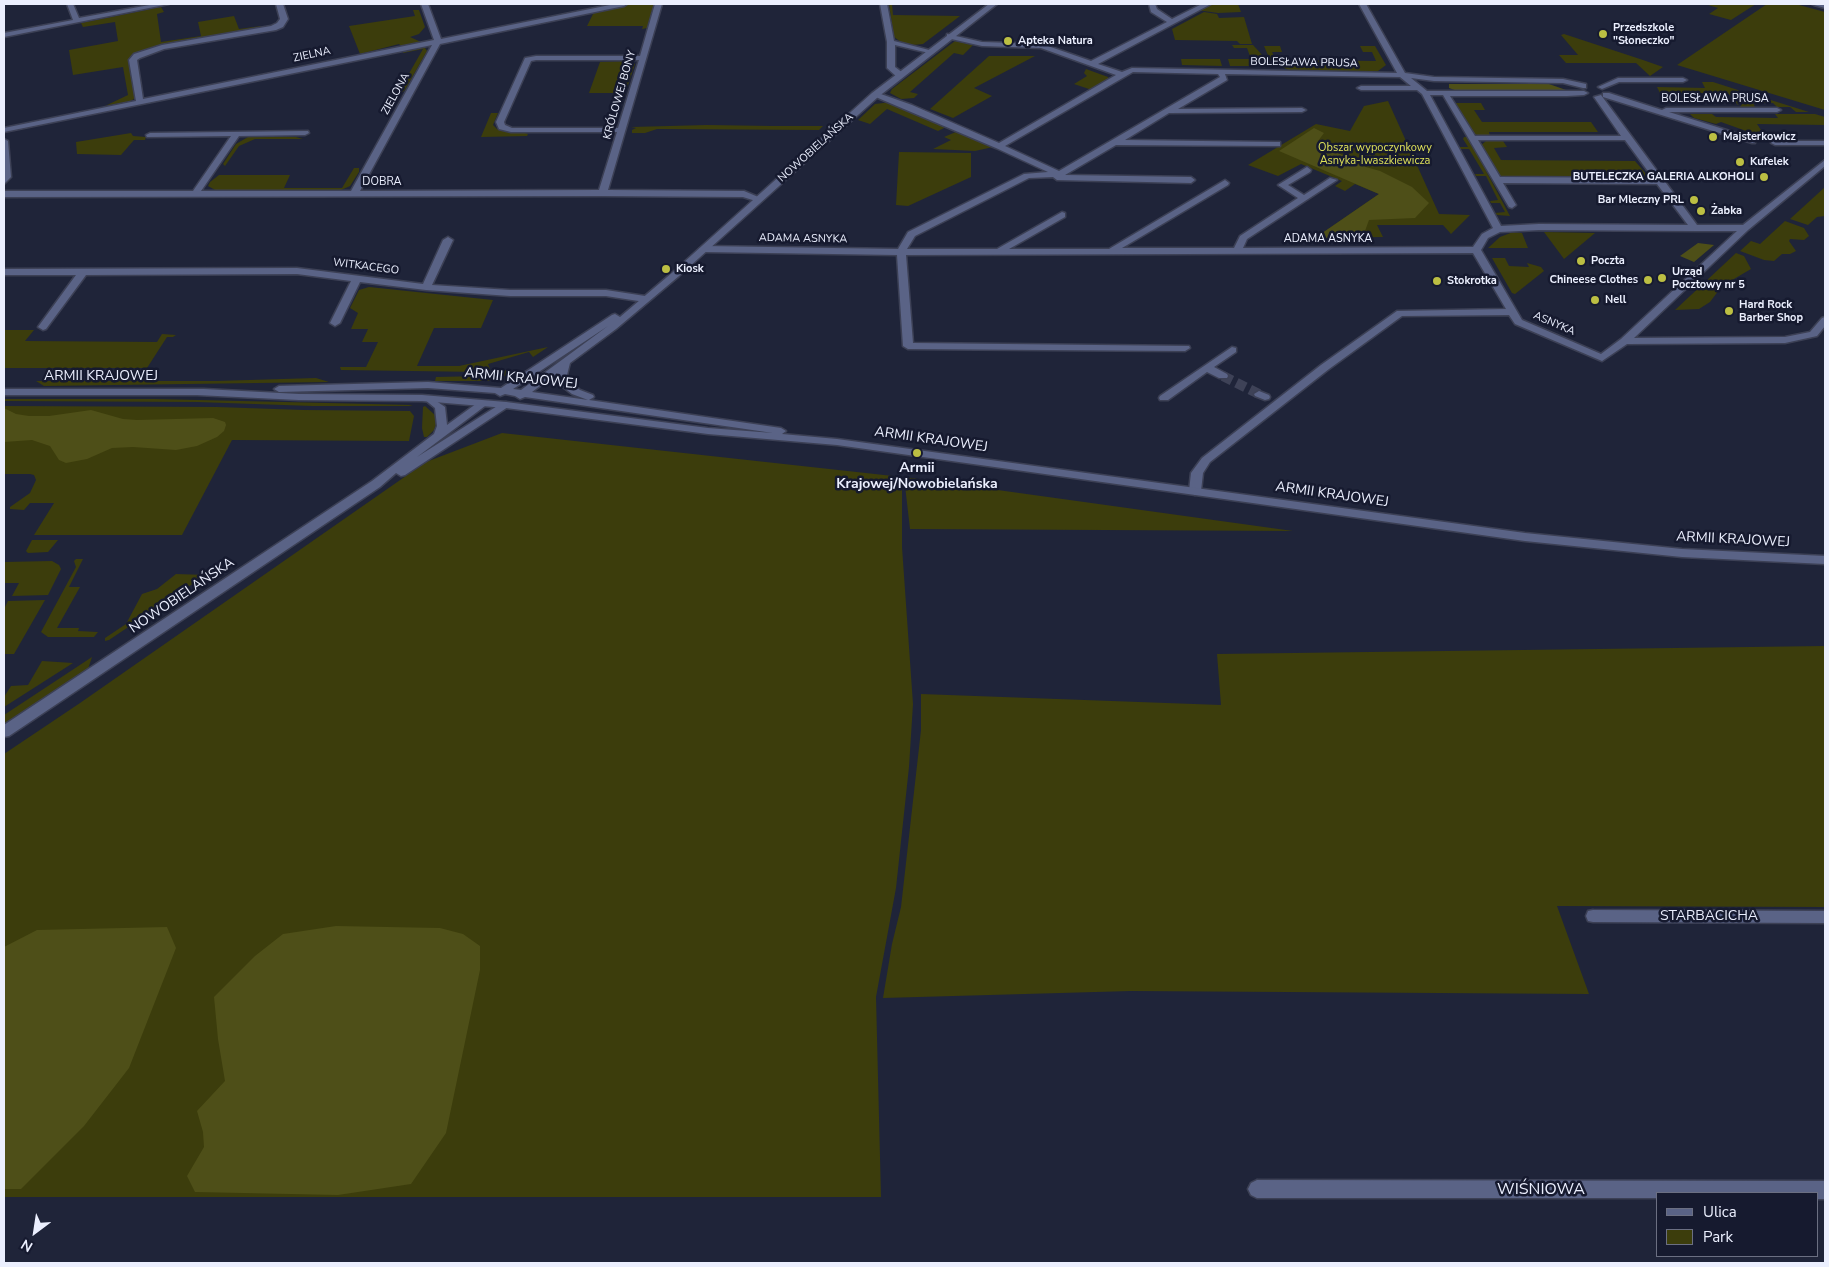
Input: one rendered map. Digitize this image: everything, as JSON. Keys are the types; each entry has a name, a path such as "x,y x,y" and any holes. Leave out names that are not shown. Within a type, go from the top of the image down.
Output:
{"street":[{"path":"70,4 76,21"},
{"path":"4,35 165,4"},
{"path":"140,102 133,60 141,53 162,47 278,26 284,21 280,4"},
{"path":"424,4 438,41"},
{"name":"ZIELNA","path":"4,130 624,4"},
{"name":"KRÓLOWEJ BONY","path":"603,193 659,4"},
{"path":"883,4 891,42 891,68 900,75"},
{"name":"NOWOBIELAŃSKA","path":"376,484 416,464 506,405 614,327 875,95 929,51 993,4"},
{"path":"1152,4 1154,10 1171,22"},
{"path":"1092,64 1207,4"},
{"path":"1363,4 1402,75 1422,91 1498,229"},
{"path":"1816,4 1825,6"},
{"path":"950,36 982,44 1042,46 1122,76"},
{"name":"ZIELONA","path":"354,194 438,41"},
{"path":"891,42 929,51"},
{"path":"622,130 511,130 502,127 500,122 528,60 536,58 642,58"},
{"name":"BOLESŁAWA PRUSA","path":"999,146 1132,70 1402,75 1434,79 1563,81 1602,96 1752,140"},
{"path":"1186,348 908,346 901,252 911,234 1027,176 1060,174 1224,78 1221,73"},
{"name":"BOLESŁAWA PRUSA","path":"1584,90 1594,85 1602,87 1618,80 1683,80"},
{"path":"1602,87 1608,92 1602,96 1627,138 1695,228"},
{"path":"1361,88 1445,93 1567,94 1584,90"},
{"path":"1445,93 1512,205"},
{"path":"875,95 909,107 1060,174"},
{"path":"1167,112 1302,110"},
{"name":"BOLESŁAWA PRUSA","path":"1653,110 1777,110"},
{"path":"150,134 236,135 305,133"},
{"path":"195,194 236,135"},
{"path":"1473,138 1627,138"},
{"path":"4,141 7,177 4,181"},
{"path":"1113,142 1277,144"},
{"path":"1775,143 1825,143"},
{"path":"1625,341 1745,228 1825,162"},
{"path":"1304,198 1282,185 1307,170"},
{"path":"1027,176 1191,180"},
{"path":"1238,250 1243,238 1333,180"},
{"path":"1498,180 1661,181"},
{"path":"1113,250 1225,183"},
{"name":"DOBRA","path":"4,194 603,193 744,194 758,199"},
{"path":"1000,250 1062,216"},
{"path":"1476,250 1485,236 1498,229 1745,228"},
{"path":"426,287 448,240"},
{"name":"ADAMA ASNYKA","path":"704,249 901,252 1000,250 1476,250"},
{"name":"ASNYKA","path":"1476,250 1518,322 1602,358 1625,341"},
{"name":"WITKACEGO","path":"4,272 297,272 426,287 510,293 606,294 645,299"},
{"path":"43,327 83,272"},
{"path":"335,322 357,279"},
{"name":"NOWOBIELAŃSKA","path":"4,732 376,484 484,404 596,328 645,299"},
{"path":"1195,491 1197,472 1206,460 1325,367 1400,313 1511,312"},
{"path":"1625,341 1785,340 1813,334 1825,320"},
{"path":"1164,398 1232,350"},
{"path":"566,361 562,375 567,385 576,392 617,406"},
{"path":"1207,368 1223,376"},
{"name":"ARMII KRAJOWEJ","path":"4,392 198,392 366,385 428,385 523,393 617,406 758,427 837,442"},
{"name":"ARMII KRAJOWEJ","path":"198,392 299,397 429,399 506,405 708,431 837,442 1525,537 1699,554 1825,560"},
{"path":"429,399 440,407 442,426 439,436"},
{"name":"STARBACICHA","path":"1592,916 1825,917"},
{"name":"WIŚNIOWA","path":"1256,1189 1825,1190"}],"green space":[{"path":"631,4 654,4 647,28 642,29 643,26 587,26 596,11"},
{"path":"889,4 892,4 893,15 960,16 923,44 913,45 901,42 894,37"},
{"path":"1209,4 1238,4 1241,12 1218,13 1197,10"},
{"path":"1705,4 1756,4 1731,20 1709,14 1718,8"},
{"path":"1767,4 1799,5 1825,12 1825,110 1677,65"},
{"path":"161,7 164,12 157,14 161,42 201,36 198,22 234,16 239,29 261,26 259,29 156,46 136,53 128,60 135,98 131,101 105,106 128,95 123,67 73,75 69,50 118,41 115,22 83,27 81,23"},
{"path":"413,10 419,10 425,27 419,34 410,37 421,42 401,46 399,44 360,54 349,26 415,16"},
{"path":"1204,12 1217,14 1219,18 1244,17 1252,44 1240,44 1237,41 1175,40 1172,29"},
{"path":"1564,34 1663,67 1650,76 1636,63 1566,63 1559,55 1578,55 1561,35"},
{"path":"955,41 973,45 963,55 954,53 910,92 918,94 914,98 901,99 890,93 892,89"},
{"path":"1232,45 1253,45 1265,58 1251,66 1230,66 1228,59 1251,59 1247,48 1234,48"},
{"path":"1264,46 1280,46 1282,52 1272,52 1276,60 1376,61 1372,52 1363,52 1360,46 1375,46 1386,65 1378,71 1290,71 1270,60"},
{"path":"425,48 427,51 405,90 395,98 423,49 403,53 404,50"},
{"path":"989,56 1035,56 974,88 992,96 953,118 930,109"},
{"path":"1181,59 1220,59 1222,66 1182,65"},
{"path":"630,61 635,64 623,100 619,100 620,93 589,93 600,62"},
{"path":"1086,69 1108,77 1109,80 1092,90 1074,84 1087,76 1084,73"},
{"path":"1702,82 1713,82 1738,90 1744,97 1738,105 1728,93 1660,93 1657,87 1705,88"},
{"path":"1742,91 1809,112 1796,112 1790,107 1777,107 1773,103 1753,103 1755,107 1740,107 1746,98 1751,98"},
{"name":"Obszar wypoczynkowy Asnyka-Iwaszkiewicza","path":"1388,101 1439,214 1470,215 1451,234 1443,225 1377,225 1383,237 1315,238 1379,194 1355,184 1345,191 1335,186 1342,181 1301,164 1278,176 1248,165 1316,124 1350,131 1364,106"},
{"path":"891,102 948,126 938,131 887,109 870,124 858,120 875,104"},
{"path":"1455,103 1481,103 1485,110 1474,110 1482,122 1591,122 1598,132 1489,132 1490,137 1482,137 1472,133"},
{"path":"491,113 498,113 493,125 497,129 507,132 525,133 528,134 527,136 481,137"},
{"path":"1690,114 1712,114 1716,117 1778,118 1775,114 1815,114 1825,117 1825,125 1757,124 1763,133 1749,132 1721,122 1716,124 1694,118"},
{"path":"707,125 823,126 819,130 657,129 645,133 632,133 632,130 636,128 631,127"},
{"path":"958,131 993,147 975,151 933,149 951,140 944,137"},
{"path":"131,133 133,136 146,137 145,140 134,140 121,155 77,154 76,142"},
{"path":"248,137 296,137 303,139 255,139 239,146 225,166 223,164 236,144"},
{"path":"1468,137 1510,216 1497,215 1495,213 1505,212 1500,203 1491,203 1490,201 1498,200 1486,176 1476,176 1475,174 1484,174 1469,149 1460,149 1460,147 1468,147 1463,139"},
{"path":"1486,141 1503,141 1507,147 1494,148 1501,160 1635,161 1647,175 1644,178 1505,178 1499,176 1480,146"},
{"path":"899,152 971,153 971,177 908,206 896,205"},
{"path":"354,168 359,168 359,172 350,186 339,191 217,191 208,186 219,175 290,175 284,188 342,188"},
{"path":"1825,187 1825,216 1817,217 1808,225 1790,219"},
{"path":"1785,221 1804,228 1809,236 1804,240 1790,239 1789,241 1796,251 1790,254 1782,254 1774,261 1764,260 1740,251 1751,241 1760,244"},
{"path":"1513,232 1522,233 1528,248 1488,248 1500,237"},
{"path":"1544,232 1595,233 1564,259"},
{"path":"1736,253 1744,256 1751,269 1722,286 1710,302 1699,309 1675,310"},
{"path":"1492,258 1505,258 1509,266 1529,267 1527,263 1541,267 1544,271 1515,294 1512,293"},
{"path":"369,287 493,300 481,328 434,328 417,366 459,366 548,347 533,357 529,352 488,364 490,369 481,372 341,370 340,367 366,367 378,342 362,342 368,329 351,329 358,313 350,308 359,290"},
{"path":"4,330 34,330 25,341 157,342 162,334 176,335 167,337 147,368 4,368"},
{"path":"507,370 515,373 487,381 435,381 436,377 483,376"},
{"path":"316,378 329,382 44,386 36,381 216,381"},
{"path":"4,399 155,399 413,405 312,406 197,402 4,401"},
{"path":"4,406 217,407 410,411 414,416 409,441 232,440 182,535 34,535 54,503 30,503 24,510 10,509 10,507 30,493 36,480 34,475 30,474 4,474"},
{"path":"425,406 436,416 437,422 434,430 427,437 424,437 422,428 423,407"},
{"path":"502,433 902,477 902,547 913,704 909,767 896,888 876,997 881,1197 4,1197 4,754 426,462"},
{"path":"904,477 1293,531 910,529"},
{"path":"32,540 58,540 48,552 28,553 26,551"},
{"path":"76,559 83,559 69,587 80,587 57,628 79,628 78,631 98,632 94,637 48,637 41,632 76,567 74,561"},
{"path":"52,561 59,565 61,569 48,595 12,596 19,583 4,583 4,562"},
{"path":"176,574 206,575 105,641 105,638 126,624 142,594 157,589"},
{"path":"45,600 14,654 4,654 4,609 8,601"},
{"path":"1825,646 1825,907 1557,906 1589,994 1131,991 883,998 892,944 901,907 921,730 921,694 1221,705 1217,654"},
{"path":"92,657 88,669 4,724 4,715"},
{"path":"42,661 73,663 4,707 4,697 11,686 28,685"}],"shaded area":[{"path":"1449,84 1549,84 1566,90 1559,93 1460,92 1449,88"},
{"path":"1314,128 1324,133 1318,141 1359,165 1380,171 1412,187 1429,203 1415,218 1369,220 1365,231 1352,238 1315,238 1379,194 1279,151"},
{"path":"1698,243 1714,245 1694,262 1680,256"},
{"path":"4,408 16,414 29,416 49,416 91,410 123,419 137,420 213,418 225,422 226,425 224,431 217,437 197,446 176,450 133,447 112,448 87,459 66,463 59,460 50,446 32,440 4,442"},
{"path":"336,926 440,928 463,934 480,946 480,970 446,1133 411,1184 338,1195 195,1192 187,1176 204,1147 203,1132 197,1111 225,1081 214,997 255,956 283,934"},
{"path":"167,927 176,948 129,1068 84,1126 21,1189 4,1189 4,947 37,930"}],"tunnel":[{"path":"1223,376 1259,394"}],"place":[{"name":"Przedszkole \"Słoneczko\"","path":"1603,34"},
{"name":"Apteka Natura","path":"1008,41"},
{"name":"Majsterkowicz","path":"1713,137"},
{"name":"Kufelek","path":"1740,162"},
{"name":"BUTELECZKA GALERIA ALKOHOLI","path":"1764,177"},
{"name":"Bar Mleczny PRL","path":"1694,200"},
{"name":"Żabka","path":"1701,211"},
{"name":"Poczta","path":"1581,261"},
{"name":"Kiosk","path":"666,269"},
{"name":"Urząd Pocztowy nr 5","path":"1662,278"},
{"name":"Chineese Clothes","path":"1648,280"},
{"name":"Stokrotka","path":"1437,281"},
{"name":"Nell","path":"1595,300"},
{"name":"Hard Rock Barber Shop","path":"1729,311"},
{"name":"Armii Krajowej/Nowobielańska","path":"917,453"}]}
